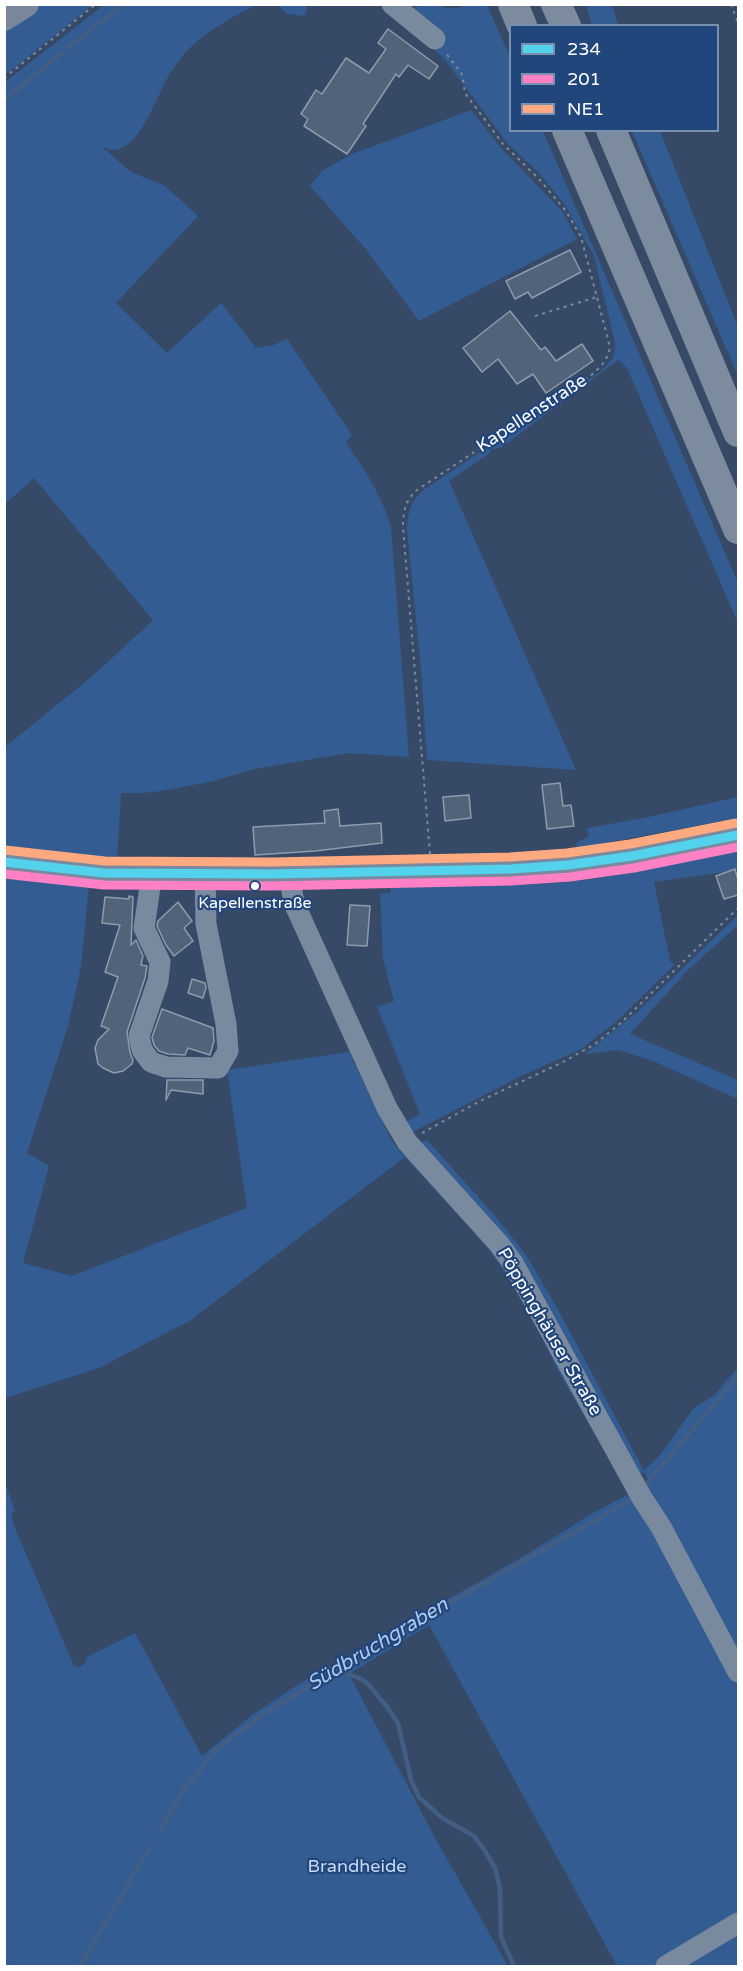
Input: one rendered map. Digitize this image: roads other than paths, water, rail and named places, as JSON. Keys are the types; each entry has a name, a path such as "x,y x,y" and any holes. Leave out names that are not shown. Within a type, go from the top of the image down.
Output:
{"highway":[{"path":"513,4 521,24"},
{"path":"556,4 565,24"},
{"path":"579,4 584,24"},
{"path":"568,132 738,529"},
{"path":"612,132 738,432"}],"main road":[{"path":"4,18 26,4"}],"street":[{"path":"392,4 435,39"},
{"path":"4,862 104,873 289,873 511,869 568,865 641,855 738,835"},
{"path":"152,873 144,928 160,962 159,981 139,1036 142,1050 151,1062 166,1067 218,1068 228,1051 226,1024 206,924 205,873"},
{"name":"Pöppinghäuser Straße","path":"289,873 294,903 387,1108 407,1142 499,1244 513,1263 642,1498 662,1527 738,1671"},
{"path":"666,1966 738,1923"}],"waterway":[{"path":"69,47 124,4"},
{"path":"4,100 62,53"},
{"name":"Südbruchgraben","path":"643,1485 649,1481 738,1376"},
{"name":"Südbruchgraben","path":"160,1830 185,1788 217,1749 261,1716 370,1648 631,1500"},
{"path":"335,1668 369,1685 398,1723 411,1780 419,1797 442,1818 474,1836 485,1851 495,1868 500,1888 501,1937 514,1966"},
{"name":"Südbruchgraben","path":"80,1966 150,1847"}],"place":[{"name":"Kapellenstraße","path":"255,886"}],"park label":[{"name":"Brandheide","path":"357,1867"}]}
